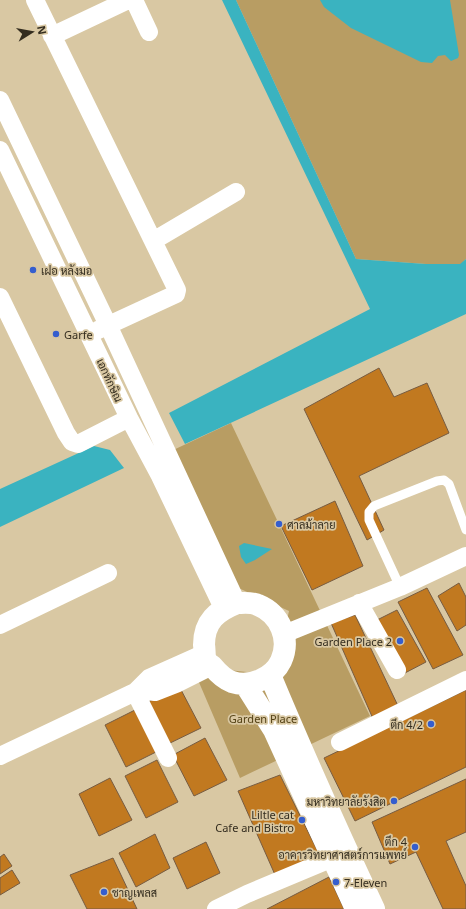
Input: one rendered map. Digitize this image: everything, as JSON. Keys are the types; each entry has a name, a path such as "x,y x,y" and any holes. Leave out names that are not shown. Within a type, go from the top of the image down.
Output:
{"street":[{"path":"35,0 178,292 89,335"},
{"path":"52,36 128,0"},
{"path":"134,0 149,32"},
{"path":"0,100 108,325 153,445"},
{"name":"เอกทักษิณ","path":"0,150 129,418 153,445 230,606"},
{"path":"153,241 236,192"},
{"path":"0,297 66,433 72,442 78,444 129,418"},
{"path":"284,634 400,587 466,556"},
{"path":"0,625 108,573"},
{"path":"359,603 397,670"},
{"path":"257,604 274,616 284,634 285,641 283,656 280,663 270,675 258,681 245,684 232,682 220,675 208,660 204,639 207,627 214,616 230,606 257,604"},
{"path":"0,756 136,691 155,692 178,683 208,660"},
{"path":"270,675 292,728 340,855 356,909"},
{"path":"340,742 466,680"},
{"path":"245,684 274,730 340,855 374,909"},
{"path":"136,691 168,758"},
{"path":"216,909 250,902 340,855"}],"lane":[{"path":"400,587 369,520 369,512 374,506 437,481 444,480 449,484 466,530"}],"green space":[{"path":"236,0 466,0 466,259 461,264 426,264 356,259"},
{"name":"Garden Place","path":"231,423 370,716 240,778 192,666 275,675 289,611 234,586 169,452"}],"water":[{"path":"222,0 236,0 356,259 426,264 460,264 466,259 466,314 185,444 169,413 370,309"},
{"path":"320,0 450,0 459,55 458,58 451,61 445,55 438,56 432,63 421,62 351,28 324,7"},
{"path":"94,446 110,450 124,468 0,527 0,489"},
{"path":"244,543 272,549 246,564 241,557 239,546"}],"building":[{"path":"379,368 394,397 427,383 449,433 359,476 384,530 367,540 304,409"},
{"path":"335,501 363,566 312,590 281,526"},
{"path":"459,583 466,597 466,625 457,631 438,596"},
{"path":"427,588 463,655 433,669 398,602"},
{"name":"Garden Place 2","path":"397,610 426,662 403,674 375,621"},
{"path":"355,615 399,708 374,721 331,623"},
{"path":"179,686 201,728 168,744 148,702"},
{"name":"ตึก 4/2","path":"466,690 466,767 355,821 324,758"},
{"path":"137,709 158,751 126,767 105,725"},
{"path":"205,738 227,780 194,796 173,755"},
{"path":"157,760 178,802 146,818 125,776"},
{"path":"280,775 321,858 276,877 238,791"},
{"path":"110,778 132,820 99,836 79,794"},
{"name":"ตึก 4 อาคารวิทยาศาสตร์การแพทย์","path":"466,779 466,832 446,841 466,886 466,909 443,909 416,852 390,864 372,822"},
{"path":"155,834 170,868 136,887 119,853"},
{"path":"206,842 220,873 187,889 173,858"},
{"path":"4,854 12,866 0,874 0,857"},
{"name":"ชาญเพลส","path":"113,858 137,909 87,909 70,875"},
{"path":"12,870 20,883 0,895 0,878"},
{"path":"329,877 344,909 267,909"}],"place":[{"name":"เฝอ หลังมอ","path":"33,270"},
{"name":"Garfe","path":"56,334"},
{"name":"ศาลม้าลาย","path":"279,524"},
{"name":"Garden Place 2","path":"400,641"},
{"name":"ตึก 4/2","path":"431,724"},
{"name":"มหาวิทยาลัยรังสิต","path":"394,801"},
{"name":"Liltle cat Cafe and Bistro","path":"302,820"},
{"name":"ตึก 4 อาคารวิทยาศาสตร์การแพทย์","path":"415,847"},
{"name":"7-Eleven","path":"336,882"},
{"name":"ชาญเพลส","path":"104,892"}]}
